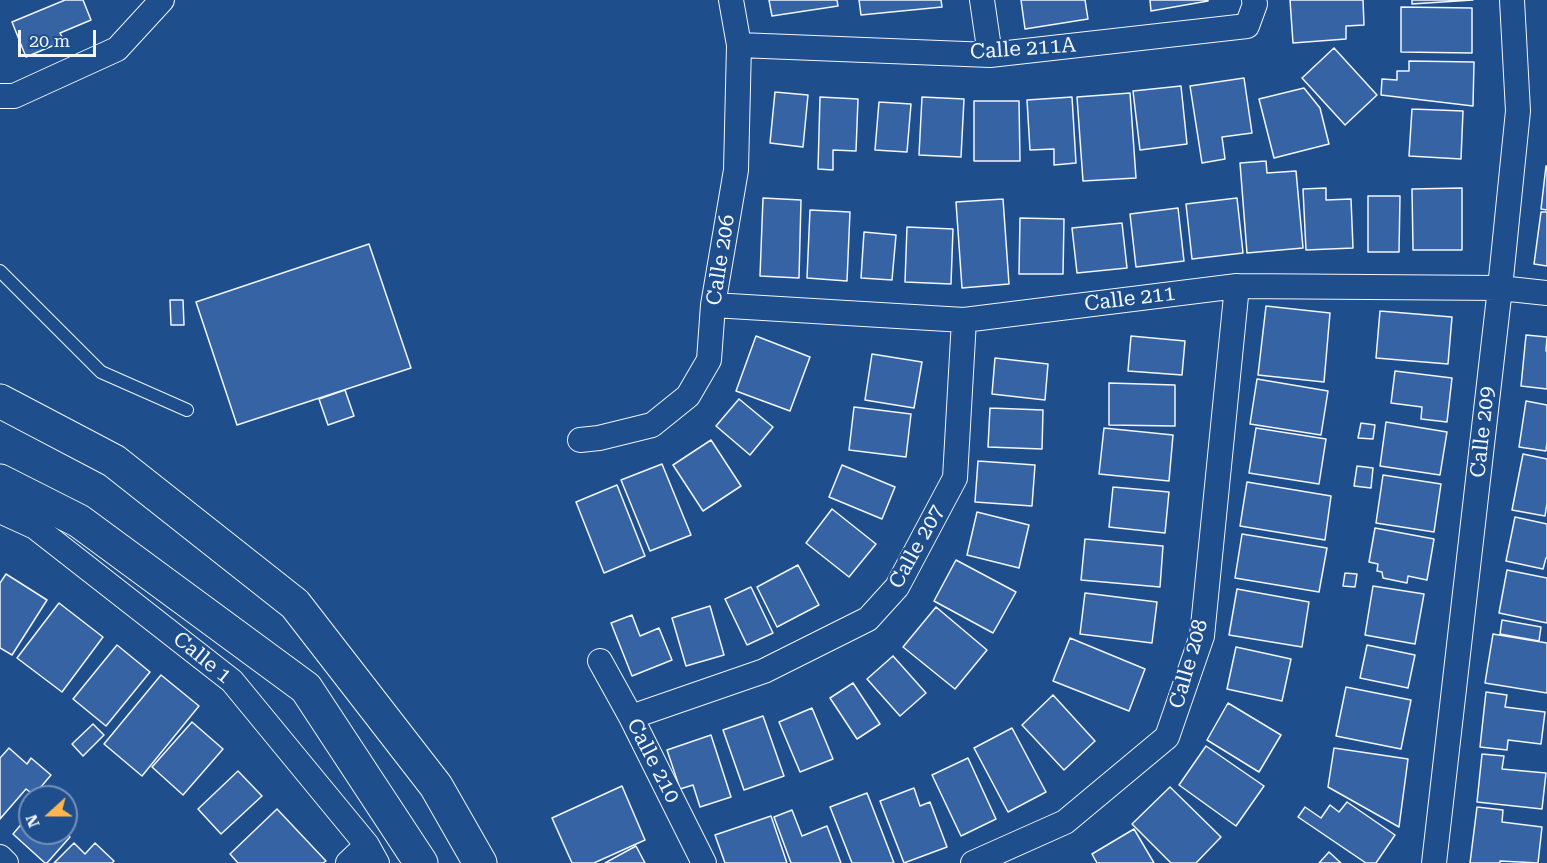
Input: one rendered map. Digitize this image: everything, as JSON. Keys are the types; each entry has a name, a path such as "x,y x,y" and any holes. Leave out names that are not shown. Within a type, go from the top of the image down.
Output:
{"main road":[{"path":"0,381 58,431"},
{"path":"0,401 114,460 296,604 436,786 480,863"},
{"path":"0,481 79,521 306,688 421,863"}],"street":[{"path":"0,96 14,96 117,49 162,0"},
{"name":"Calle 206","path":"580,441 652,425 688,396 709,360 713,305 736,170 739,45 731,0"},
{"path":"982,0 990,56"},
{"name":"Calle 209","path":"1434,863 1518,111 1512,0"},
{"name":"Calle 211A","path":"739,45 990,56 1247,26 1255,2"},
{"name":"Calle 211","path":"713,305 964,320 1237,286 1500,288 1547,293"},
{"name":"Calle 208","path":"973,863 1065,822 1167,736 1202,636 1237,286"},
{"name":"Calle 207","path":"631,717 764,671 868,619 897,587 955,478 964,320"},
{"name":"Calle 1","path":"0,511 35,527 232,681 372,854"},
{"name":"Calle 210","path":"600,661 631,717 704,863"},
{"path":"348,863 372,854"},
{"path":"0,857 6,863"}],"lane":[{"path":"0,270 101,372 187,410"}],"building":[{"path":"65,0 83,0 91,20 60,33 64,41 26,57 12,22"},
{"path":"769,0 837,0 838,6 772,16"},
{"path":"859,0 941,0 942,7 861,15"},
{"path":"1021,0 1085,0 1088,19 1025,29"},
{"path":"1150,0 1208,0 1208,1 1151,11"},
{"path":"1290,0 1363,0 1364,25 1346,26 1346,39 1293,43"},
{"path":"1412,0 1473,0 1412,4"},
{"path":"1401,7 1472,8 1472,53 1401,52"},
{"path":"1334,48 1377,95 1345,125 1302,78"},
{"path":"1409,61 1474,62 1473,106 1381,95 1382,79 1397,80 1397,71 1409,71"},
{"path":"1244,78 1252,133 1222,137 1225,159 1202,163 1190,86"},
{"path":"1181,86 1187,144 1140,150 1133,91"},
{"path":"1304,88 1320,108 1329,144 1274,158 1259,99"},
{"path":"775,92 808,95 803,147 770,143"},
{"path":"1130,93 1136,178 1083,181 1077,97"},
{"path":"820,97 858,99 856,151 833,150 833,170 818,169"},
{"path":"922,97 964,99 961,157 919,155"},
{"path":"1072,97 1076,163 1054,165 1054,149 1030,150 1027,100"},
{"path":"974,101 1019,101 1020,161 974,161"},
{"path":"879,102 911,104 907,152 875,150"},
{"path":"1412,109 1463,111 1461,159 1409,156"},
{"path":"1266,161 1267,173 1296,171 1303,248 1247,253 1240,163"},
{"path":"1547,166 1547,210 1541,209"},
{"path":"1326,188 1326,200 1351,199 1353,248 1306,250 1303,189"},
{"path":"1462,188 1462,250 1413,250 1412,189"},
{"path":"1368,196 1400,196 1399,252 1368,252"},
{"path":"763,198 801,200 799,278 760,276"},
{"path":"1237,198 1243,253 1192,259 1186,204"},
{"path":"1003,199 1009,284 962,288 956,202"},
{"path":"1178,208 1184,261 1136,267 1130,214"},
{"path":"810,210 850,212 847,281 807,278"},
{"path":"1541,212 1547,212 1547,266 1534,264"},
{"path":"1020,218 1064,219 1063,274 1019,274"},
{"path":"1122,223 1127,268 1077,273 1072,228"},
{"path":"907,227 953,229 951,284 905,282"},
{"path":"864,232 896,235 892,280 861,278"},
{"path":"369,244 411,368 237,425 196,302"},
{"path":"170,300 183,300 184,325 171,325"},
{"path":"1266,306 1330,313 1324,382 1258,375"},
{"path":"1380,311 1452,317 1448,364 1376,358"},
{"path":"1526,335 1547,337 1547,389 1521,386"},
{"path":"756,336 810,357 790,411 736,391"},
{"path":"1131,336 1185,341 1182,375 1128,371"},
{"path":"872,354 922,362 914,408 865,400"},
{"path":"995,358 1048,364 1045,400 992,394"},
{"path":"1395,371 1452,378 1447,422 1421,419 1422,407 1391,403"},
{"path":"1257,379 1328,391 1321,435 1250,424"},
{"path":"1109,383 1175,385 1175,426 1109,425"},
{"path":"345,390 354,416 328,425 319,399"},
{"path":"739,399 773,427 750,455 716,426"},
{"path":"1526,401 1547,405 1546,451 1519,447"},
{"path":"854,407 911,414 906,457 849,450"},
{"path":"990,408 1043,410 1042,449 988,447"},
{"path":"1386,422 1447,432 1440,475 1380,466"},
{"path":"1361,423 1375,425 1373,439 1358,438"},
{"path":"1104,428 1173,435 1169,481 1099,474"},
{"path":"1256,428 1326,439 1319,484 1249,473"},
{"path":"711,440 741,486 703,511 673,465"},
{"path":"1523,454 1547,459 1545,516 1512,510"},
{"path":"978,461 1035,465 1032,506 975,502"},
{"path":"662,464 691,535 650,551 621,480"},
{"path":"842,465 895,487 882,519 829,497"},
{"path":"1357,466 1373,468 1371,488 1354,486"},
{"path":"1383,475 1441,484 1434,532 1376,523"},
{"path":"1247,482 1331,496 1325,540 1240,526"},
{"path":"617,485 645,556 604,573 576,502"},
{"path":"1113,487 1169,492 1165,533 1109,527"},
{"path":"832,509 876,544 849,577 806,543"},
{"path":"977,512 1029,525 1019,568 967,555"},
{"path":"1515,517 1547,524 1547,558 1543,569 1506,561"},
{"path":"1375,528 1434,539 1427,580 1408,576 1407,583 1383,578 1382,572 1377,571 1378,564 1369,562"},
{"path":"1242,534 1327,548 1319,592 1235,578"},
{"path":"1085,539 1163,546 1160,587 1081,580"},
{"path":"956,560 1016,592 993,633 934,601"},
{"path":"798,565 819,605 777,627 757,587"},
{"path":"1507,570 1547,578 1547,623 1499,613"},
{"path":"1345,573 1357,574 1355,587 1343,586"},
{"path":"6,574 47,600 12,655 0,648 0,583"},
{"path":"1373,586 1424,594 1415,644 1365,635"},
{"path":"751,587 773,633 747,645 725,599"},
{"path":"1237,589 1309,602 1302,647 1229,635"},
{"path":"1085,593 1157,602 1152,643 1080,634"},
{"path":"59,603 103,637 62,692 17,658"},
{"path":"710,606 724,655 686,666 672,618"},
{"path":"936,607 987,650 955,689 903,647"},
{"path":"632,615 640,636 659,628 672,660 632,676 611,623"},
{"path":"1502,620 1541,627 1539,641 1500,634"},
{"path":"1493,634 1547,643 1547,693 1485,683"},
{"path":"1070,638 1145,669 1129,711 1053,681"},
{"path":"117,645 150,672 106,726 73,699"},
{"path":"1367,645 1415,655 1408,688 1360,678"},
{"path":"1236,647 1291,659 1282,701 1227,689"},
{"path":"893,656 926,693 900,716 867,679"},
{"path":"161,675 199,706 142,776 104,744"},
{"path":"853,683 880,724 857,739 830,698"},
{"path":"1346,687 1411,700 1401,749 1336,736"},
{"path":"1486,692 1507,695 1505,707 1545,712 1541,744 1508,740 1507,750 1480,747"},
{"path":"1053,695 1095,741 1064,770 1022,725"},
{"path":"1228,703 1281,735 1259,772 1207,740"},
{"path":"812,708 833,759 800,772 779,722"},
{"path":"763,716 784,776 744,790 723,730"},
{"path":"192,722 223,749 183,795 152,767"},
{"path":"93,724 104,735 83,756 72,744"},
{"path":"1012,728 1046,792 1008,812 974,748"},
{"path":"711,735 731,797 700,807 693,785 680,789 667,750"},
{"path":"1206,746 1264,786 1236,826 1179,785"},
{"path":"9,748 27,764 31,758 51,775 42,785 18,785 18,798 0,819 0,758"},
{"path":"1334,748 1408,759 1399,827 1328,787"},
{"path":"1482,754 1504,756 1502,769 1546,773 1542,809 1477,802"},
{"path":"968,758 996,819 961,836 932,775"},
{"path":"238,771 262,796 221,834 198,809"},
{"path":"622,786 645,840 594,863 572,863 552,818"},
{"path":"1170,787 1221,837 1196,863 1171,863 1132,824"},
{"path":"914,788 920,806 930,802 947,847 904,863 880,801"},
{"path":"867,793 894,863 852,863 830,807"},
{"path":"1347,802 1395,835 1376,863 1366,863 1298,817 1305,807 1321,818 1330,805 1339,812"},
{"path":"1477,807 1503,810 1502,822 1542,827 1538,863 1500,861 1500,863 1470,863"},
{"path":"277,809 326,861 323,863 238,863 230,854"},
{"path":"792,810 802,836 827,826 841,863 791,863 774,817"},
{"path":"771,816 787,863 725,863 715,835"},
{"path":"18,828 18,839 13,834"},
{"path":"1134,829 1154,863 1097,863 1092,854"},
{"path":"95,843 114,861 112,863 54,863 72,845 76,845 85,854"},
{"path":"25,845 63,845 45,863"},
{"path":"636,846 645,863 605,863"},
{"path":"1329,852 1341,863 1319,863"}]}
